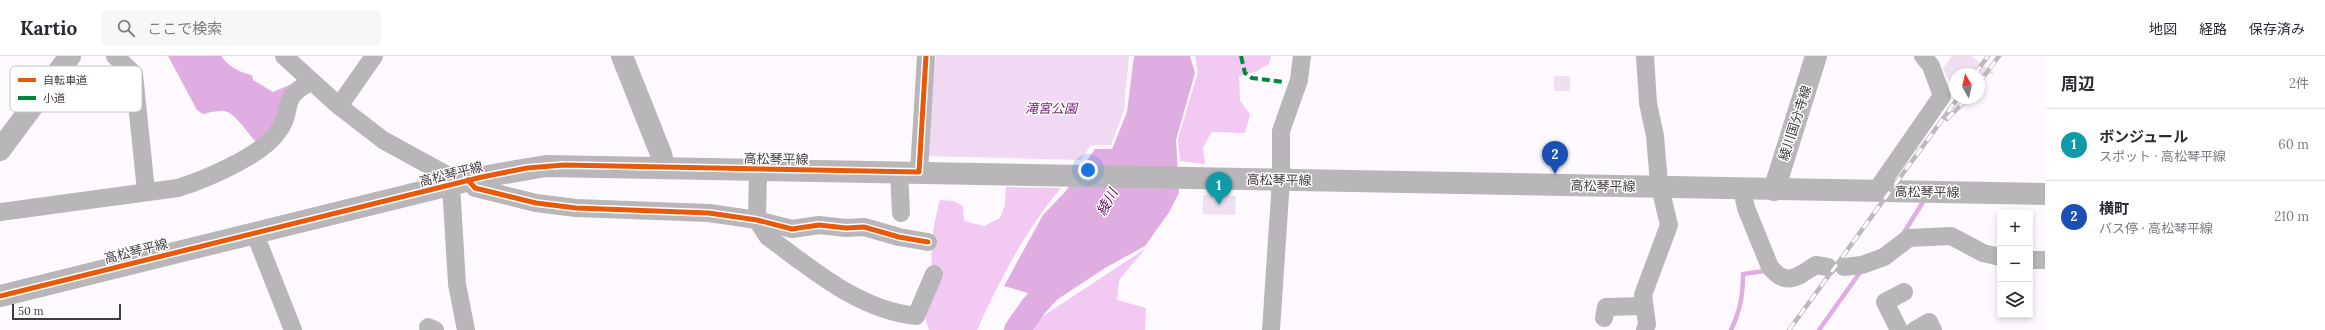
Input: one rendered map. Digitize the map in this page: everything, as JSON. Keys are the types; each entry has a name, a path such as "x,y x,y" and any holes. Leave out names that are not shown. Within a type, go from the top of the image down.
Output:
{"main road":[{"path":"63,66 70,56"},
{"path":"622,56 661,154 664,167"},
{"name":"綾川国分寺線","path":"1774,190 1816,56"},
{"path":"0,150 28,112"},
{"name":"高松琴平線","path":"0,296 505,172 546,166 664,167 1661,188 2045,194"}],"street":[{"path":"115,56 126,66"},
{"path":"284,56 311,82 382,140 460,183 475,188 536,203 591,209 709,213 757,220 792,229 819,225 846,228 864,227 899,237 928,242"},
{"path":"339,106 374,56"},
{"path":"901,213 909,172 926,56"},
{"path":"1271,330 1280,180 1281,131 1299,80 1302,56"},
{"path":"1645,56 1648,103 1655,136 1659,183 1669,225 1643,295 1643,306 1647,324 1645,330"},
{"path":"1876,191 1942,96 1931,66 1923,56"},
{"path":"0,212 9,212 146,191 178,188 202,180 261,148 277,134 285,121 289,100 297,90 311,82"},
{"path":"138,112 146,191"},
{"path":"758,170 757,220 768,237 827,281 856,298 919,323 934,274"},
{"path":"460,183 458,284 466,330"},
{"path":"1742,189 1746,208 1770,267 1776,276 1786,279 1795,278 1816,265 1836,267 1862,265 1884,257 1909,238 1951,236 1983,253 1997,256"},
{"path":"255,234 293,330"},
{"path":"2033,260 2045,260"},
{"path":"1899,330 1885,302 1904,292"},
{"path":"1604,318 1606,307 1643,306"},
{"path":"1915,330 1929,322 1933,330"}],"green space":[{"name":"滝宮公園","path":"936,56 1129,56 1124,110 1111,145 1091,145 1081,160 927,156 931,91"}],"shaded area":[{"path":"1195,56 1271,56 1269,64 1257,71 1239,76 1240,101 1250,114 1245,133 1212,132 1203,147 1205,164 1180,161 1178,139 1198,72"},
{"path":"1006,187 1061,188 1036,221 1014,256 977,330 929,330 925,318 941,269 932,267 933,233 940,200 954,201 963,206 964,221 984,226 1000,218 1005,205"},
{"path":"1145,249 1119,280 1117,300 1146,308 1145,330 1033,330 1040,318"}],"water":[{"path":"168,56 221,56 231,66 239,71 252,75 253,80 273,92 296,82 278,119 257,143 237,119 228,112 219,111 203,114 197,110"},
{"path":"1134,56 1190,56 1195,73 1176,140 1179,193 1168,214 1145,246 1105,268 1055,301 1004,286 1043,215 1065,192 1095,149 1112,149 1127,112"}],"building":[{"path":"1952,56 1971,56 1995,74 1985,74 1985,68 1949,68 1949,80 1943,68"},
{"path":"1554,76 1570,76 1570,91 1554,91"},
{"path":"1203,195 1236,196 1235,215 1203,214"}],"waterway":[{"path":"1903,234 1923,202"},
{"name":"綾川","path":"1017,330 1034,306 1065,271"},
{"path":"1731,330 1737,316 1740,303 1743,274 1765,271"},
{"path":"1819,330 1861,271"}],"railway":[{"path":"1979,68 1988,56"},
{"path":"1985,75 1999,56"},
{"path":"1789,330 1954,104"},
{"path":"1947,119 1962,104"}],"marked path":[{"path":"1241,56 1245,73 1252,78 1283,82"}],"cycle path":[{"path":"0,296 482,177 527,168 564,165 919,172 926,56"},
{"path":"468,180 475,188 536,203 576,208 709,213 757,220 792,229 819,225 846,228 864,227 899,237 928,242"}],"place":[{"name":"横町","path":"1555,174"},
{"name":"ボンジュール","path":"1219,205"}]}
